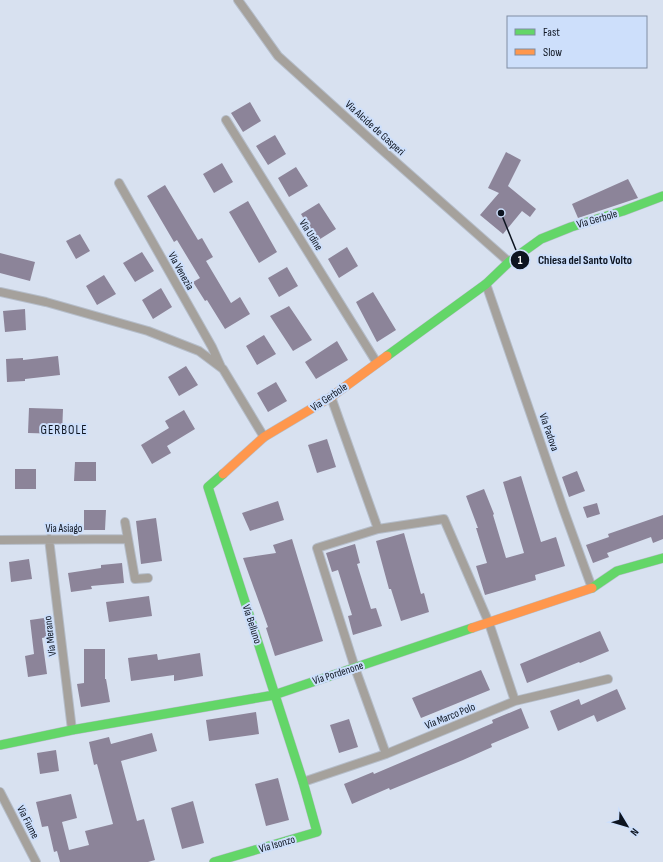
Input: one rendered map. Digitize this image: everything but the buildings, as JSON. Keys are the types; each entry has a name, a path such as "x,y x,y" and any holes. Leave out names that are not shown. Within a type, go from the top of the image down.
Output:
{"street":[{"name":"Via Alcide de Gasperi","path":"238,0 278,56 509,262"},
{"name":"Via Udine","path":"226,120 378,363"},
{"name":"Via Venezia","path":"119,183 212,347 222,369"},
{"name":"Via Gerbole","path":"264,437 331,397 486,284 509,262 541,239 571,227 623,211 663,196"},
{"name":"Via Padova","path":"486,284 592,588"},
{"path":"0,292 46,302 148,331 199,351 222,369 264,437"},
{"path":"331,397 378,529"},
{"name":"Via Belluno","path":"264,437 208,487 303,782 317,832"},
{"path":"386,754 355,668 317,548 378,529 444,519 490,623 514,701"},
{"path":"125,522 135,579 148,578"},
{"name":"Via Merano","path":"50,539 72,730"},
{"name":"Via Asiago","path":"0,540 128,539"},
{"name":"Via Pordenone","path":"0,745 72,730 274,695 592,588 617,570 663,558"},
{"name":"Via Marco Polo","path":"303,782 386,754 514,701 608,679"},
{"name":"Via Fiume","path":"0,792 36,862"},
{"name":"Via Isonzo","path":"214,862 317,832"}],"traffic: fast":[{"path":"387,356 486,284 509,262 541,239 571,227 623,211 663,196"},
{"path":"214,862 317,832 303,782 208,487 223,474"},
{"path":"592,588 617,571 663,558"},
{"path":"0,745 72,730 274,695 472,628"}],"traffic: slow":[{"path":"223,474 264,437 331,397 387,356"},
{"path":"472,628 592,588"}],"place":[{"name":"Chiesa del Santo Volto","path":"501,213"}],"district":[{"name":"GERBOLE","path":"64,430"}]}
